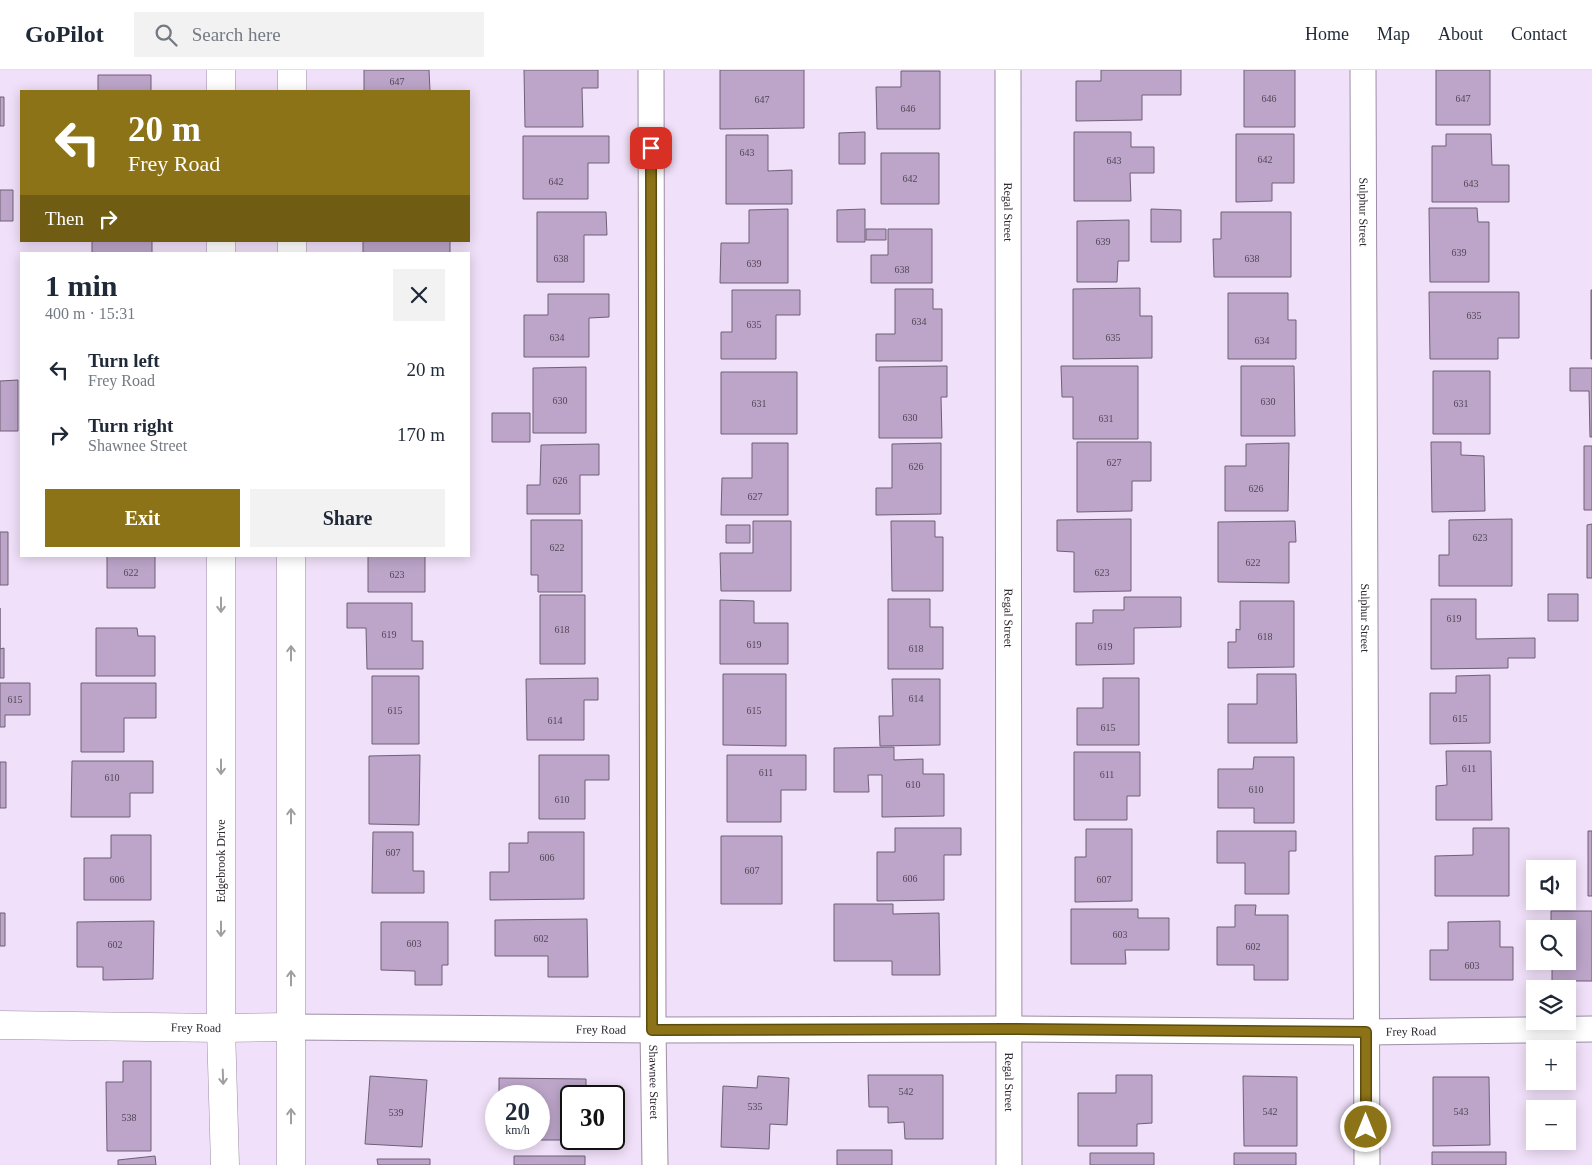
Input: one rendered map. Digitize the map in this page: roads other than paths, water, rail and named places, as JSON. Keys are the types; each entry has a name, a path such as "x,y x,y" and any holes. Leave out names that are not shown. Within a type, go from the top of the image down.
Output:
{"main road":[{"path":"221,70 221,90"},
{"path":"292,70 292,90"},
{"name":"Edgebrook Drive","path":"221,557 221,1028 225,1165"},
{"path":"291,557 292,1165"},
{"name":"Frey Road","path":"0,1025 291,1027"}],"street":[{"name":"Shawnee Street","path":"651,70 652,1030 656,1165"},
{"name":"Regal Street","path":"1008,70 1009,1165"},
{"name":"Sulphur Street","path":"1363,70 1367,1165"},
{"name":"Frey Road","path":"291,1027 1366,1032 1592,1029"}]}
